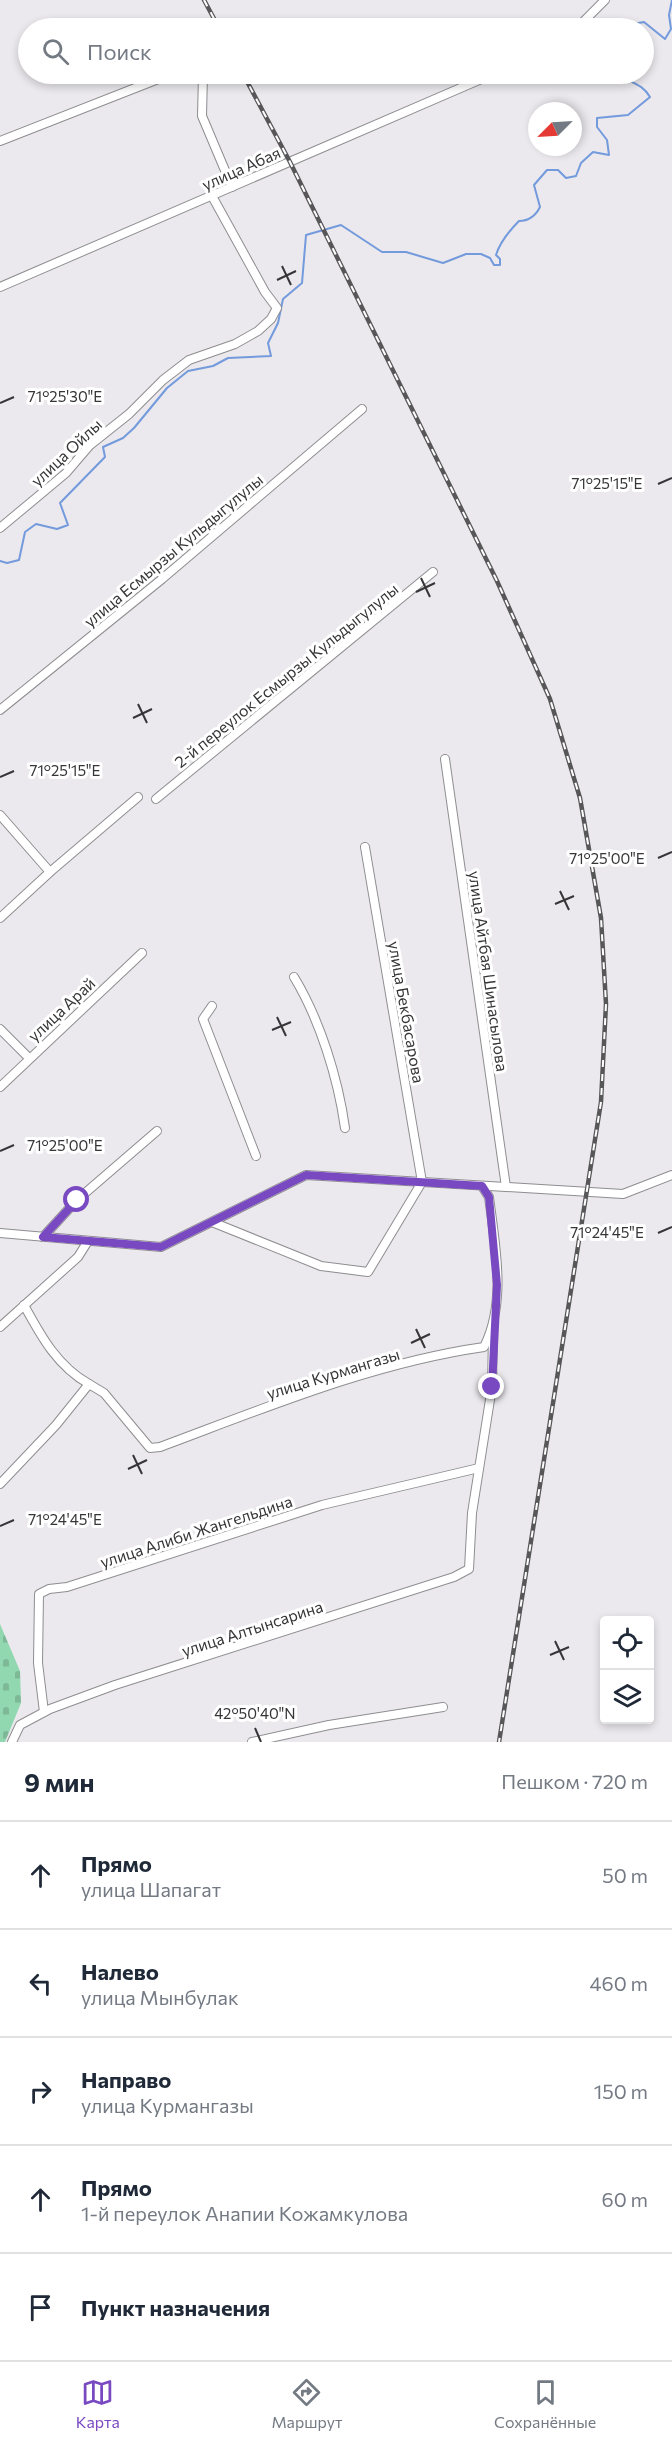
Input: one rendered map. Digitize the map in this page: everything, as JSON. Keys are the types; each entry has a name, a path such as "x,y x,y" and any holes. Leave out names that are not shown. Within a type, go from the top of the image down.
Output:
{"street":[{"path":"587,18 605,0"},
{"path":"0,141 145,84"},
{"path":"203,84 202,116 232,187"},
{"name":"улица Абая","path":"0,287 470,84"},
{"name":"улица Ойлы","path":"0,528 66,473 90,446 189,360 235,344 258,331 271,319 277,308 265,292 212,196"},
{"name":"улица Есмырзы Кульдыгулулы","path":"0,710 162,579 362,409"},
{"name":"2-й переулок Есмырзы Кульдыгулулы","path":"156,799 433,572"},
{"name":"улица Айтбая Шинасылова","path":"445,759 506,1187"},
{"path":"0,918 138,797"},
{"path":"0,815 50,872"},
{"name":"улица Бекбасарова","path":"365,847 422,1182"},
{"name":"улица Арай","path":"0,1087 142,953"},
{"path":"294,977 308,1000 336,1083 345,1128"},
{"path":"212,1006 203,1019 256,1156"},
{"path":"0,1029 29,1058"},
{"path":"43,1237 77,1200 157,1131"},
{"path":"0,1233 161,1247 306,1175 623,1194 672,1175"},
{"path":"213,1222 321,1266 368,1272 422,1182"},
{"path":"479,1468 492,1387 497,1285 495,1242 489,1197 482,1186"},
{"path":"0,1328 78,1257 88,1241"},
{"path":"0,1484 89,1384 67,1370 46,1344 24,1305"},
{"name":"улица Курмангазы","path":"89,1384 104,1393 150,1448 160,1447 313,1390 447,1352 484,1347 493,1330"},
{"name":"улица Алтынсарина","path":"12,1742 20,1725 44,1712 115,1685 442,1581 469,1569 472,1513 479,1468"},
{"name":"улица Алиби Жангельдина","path":"44,1712 38,1663 39,1594 49,1588 67,1587 322,1505 479,1468"},
{"path":"252,1742 329,1725 443,1707"}],"green space":[{"path":"0,1624 20,1671 21,1703 5,1742 0,1742"}],"waterway":[{"path":"654,30 665,39 671,29 669,15 672,0"},
{"path":"0,561 7,563 19,560 25,532 36,524 57,529 68,525 60,503 105,457 103,447 123,438 167,388 188,371 213,366 228,358 271,356 268,343 278,323 283,299 302,283 306,235 341,225 382,252 406,252 443,263 466,254 481,254 490,258 494,265 500,265 500,259 496,255 506,236 519,221 532,217 540,207 534,185 547,170 558,170 566,178 576,176 581,163 593,152 609,155 607,140 597,127 597,118 628,115 650,97 636,84"}],"railway":[{"path":"204,0 214,18"},
{"path":"248,84 290,162 497,581 550,699 580,798 601,918 606,1004 601,1102 499,1742"}],"route":[{"path":"77,1200 43,1237 161,1247 306,1175 482,1186 489,1197 495,1242 497,1285 492,1387"}]}
